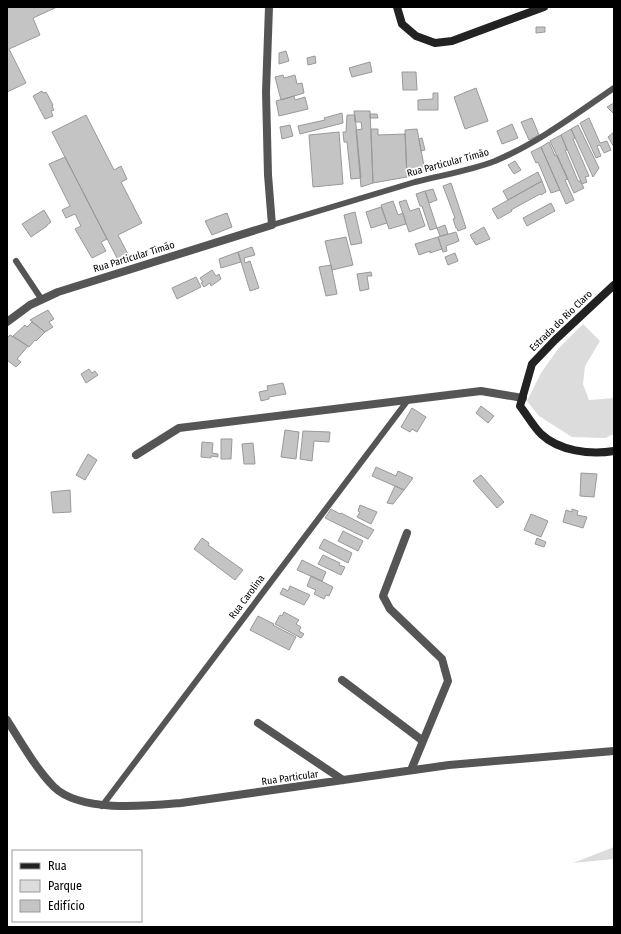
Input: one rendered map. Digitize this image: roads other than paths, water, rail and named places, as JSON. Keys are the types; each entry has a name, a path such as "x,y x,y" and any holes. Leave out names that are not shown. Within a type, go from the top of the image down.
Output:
{"main road":[{"path":"397,7 402,24 416,36 436,43 452,41 544,7"},
{"name":"Estrada do Rio Claro","path":"614,285 555,340 532,364 520,406 540,434 556,444 577,451 604,453 614,451"}],"street":[{"path":"269,7 266,92 268,175 272,225"},
{"name":"Rua Particular Timão","path":"7,322 30,305 58,292 272,225"},
{"path":"136,455 179,428 481,391 523,398"},
{"path":"407,533 383,596 390,609 442,659 448,681 411,770"},
{"path":"342,680 423,741"},
{"name":"Rua Particular","path":"7,720 40,769 55,788 70,797 102,806 181,804 449,765 614,751"},
{"path":"258,723 343,780"}],"lane":[{"name":"Rua Particular Timão","path":"272,225 429,178 470,170 496,160 535,141 614,88"},
{"path":"16,261 42,300"},
{"name":"Rua Carolina","path":"102,806 408,400"}]}
